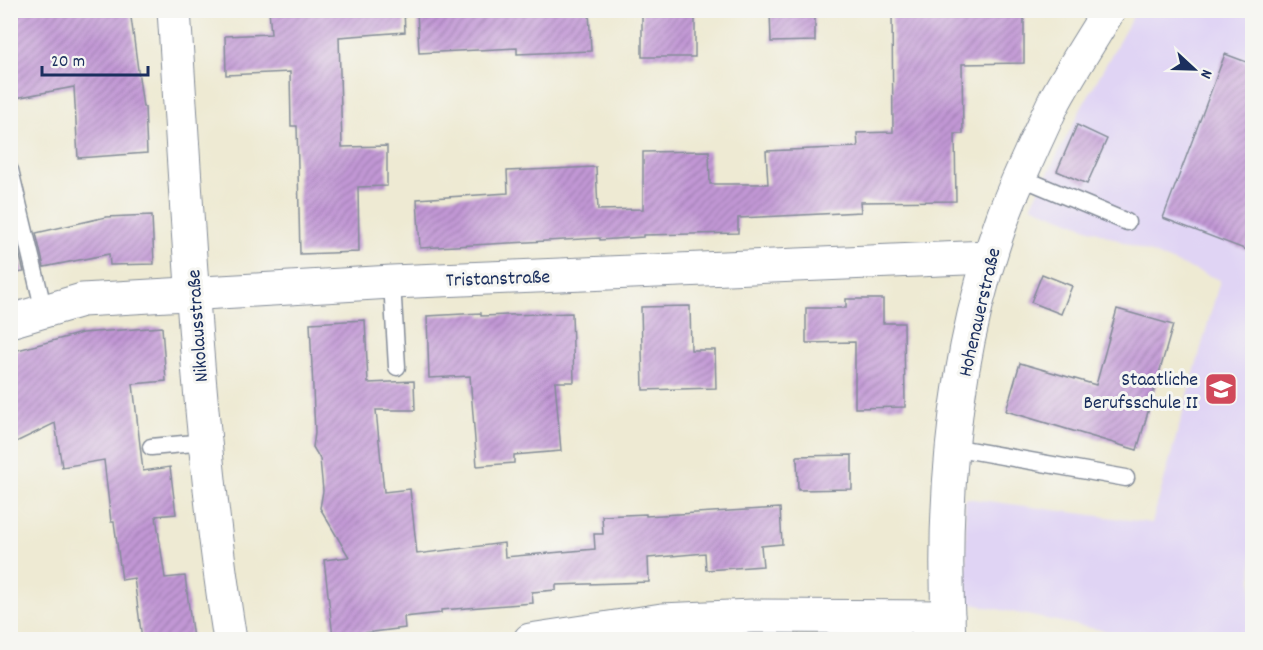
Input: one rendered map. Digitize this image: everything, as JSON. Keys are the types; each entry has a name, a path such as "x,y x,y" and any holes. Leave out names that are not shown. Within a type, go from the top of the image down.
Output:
{"street":[{"name":"Nikolausstraße","path":"174,10 205,442 218,562 230,639"},
{"name":"Hohenauerstraße","path":"948,628 948,496 952,447 959,390 989,257 1003,217 1055,101 1109,10"},
{"name":"Tristanstraße","path":"10,321 82,300 392,282 989,257"},
{"path":"530,639 662,620 752,616 948,628"}],"lane":[{"path":"10,170 44,311"},
{"path":"1020,177 1127,222"},
{"path":"392,282 397,367"},
{"path":"151,447 205,442"},
{"path":"952,447 1126,478"}],"shaded area":[{"name":"Staatliche Berufsschule II","path":"1136,11 1252,11 1252,639 1146,639 967,603 965,498 1152,523 1220,280 1031,206 1083,105"}],"building":[{"path":"36,10 130,10 143,107 145,107 147,153 78,158 74,87 10,99 10,13"},
{"path":"269,10 404,10 405,32 339,37 342,147 387,146 387,186 358,187 359,252 300,254 297,126 291,126 290,72 226,75 225,36 271,34"},
{"path":"417,10 589,10 591,51 517,54 517,48 419,53"},
{"path":"642,10 695,10 695,57 642,57"},
{"path":"770,10 815,10 815,41 771,42"},
{"path":"892,10 1024,10 1024,63 962,64 963,134 955,134 956,201 860,202 861,212 738,218 738,233 643,235 643,237 600,240 600,238 420,248 417,199 508,193 507,171 596,167 598,210 643,209 643,152 709,151 710,184 768,184 766,151 858,147 857,133 893,132"},
{"path":"1225,54 1252,64 1252,252 1163,218"},
{"path":"1077,125 1107,139 1087,184 1057,171"},
{"path":"152,215 154,264 110,265 109,254 44,267 36,233 106,217"},
{"path":"15,237 24,272 10,274 10,238"},
{"path":"1042,274 1072,286 1061,314 1031,302"},
{"path":"846,299 883,299 883,323 904,323 905,407 855,408 855,342 806,343 806,308 846,308"},
{"path":"690,306 691,350 715,350 716,388 643,390 641,307"},
{"path":"1117,309 1173,325 1137,450 1006,411 1020,363 1096,385"},
{"path":"481,313 481,316 572,313 574,382 555,382 561,451 514,455 514,463 477,466 470,376 429,378 427,316"},
{"path":"365,320 368,383 414,381 415,410 376,410 384,492 410,489 417,554 504,543 505,557 595,549 594,534 603,534 602,516 646,514 646,516 780,508 782,544 761,546 763,566 706,570 705,553 648,558 649,582 556,585 556,590 532,592 533,603 441,610 441,613 404,617 405,628 333,637 324,560 349,557 320,508 323,491 320,459 313,447 315,433 310,323"},
{"path":"162,327 166,381 133,384 143,471 170,467 176,514 156,516 165,578 185,576 193,639 142,639 134,578 122,580 114,522 111,522 104,460 62,467 55,423 10,445 10,352 82,333"},
{"path":"852,455 852,489 798,490 797,456"}],"place":[{"name":"Staatliche Berufsschule II","path":"1221,389"}]}
